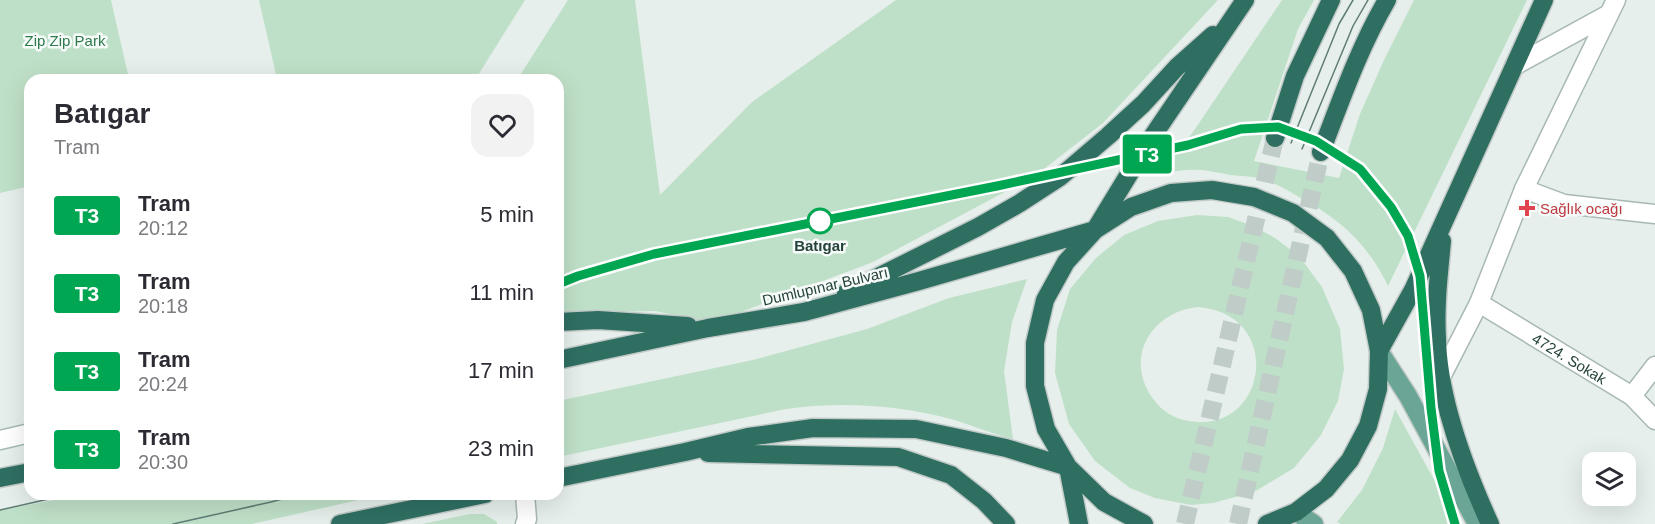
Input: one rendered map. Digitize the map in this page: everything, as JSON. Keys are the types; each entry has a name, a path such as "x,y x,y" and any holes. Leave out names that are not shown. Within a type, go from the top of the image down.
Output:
{"highway":[{"path":"1144,524 1104,502 1068,467 1046,429 1035,386 1035,343 1045,300 1066,262 1095,230 1148,143 1245,0"},
{"path":"1275,138 1295,76 1331,0"},
{"path":"1321,152 1348,80 1387,0"},
{"path":"1379,351 1414,288 1544,0"},
{"path":"804,312 978,227 1060,177 1143,104 1177,67 1234,16"},
{"path":"1095,230 1131,207 1171,193 1212,190 1254,196 1293,213 1327,238 1353,272 1371,310 1379,351 1378,389 1368,426 1350,460 1326,489 1294,518 1268,524"},
{"path":"1443,226 1437,298 1437,340 1441,377 1453,430 1490,524"},
{"name":"Dumlupınar Bulvarı","path":"564,359 708,328 804,312 919,282 1095,230"},
{"path":"564,322 598,320 708,328"},
{"path":"564,477 685,452 748,436 813,428 916,429 1006,448 1068,467"},
{"path":"685,452 898,457 951,475 984,501 1006,524"},
{"path":"1068,467 1079,524"},
{"path":"0,478 24,473"},
{"path":"340,524 456,500"}],"main road":[{"path":"1379,351 1407,396 1477,524"},
{"path":"1294,518 1314,524"}],"street":[{"path":"1514,66 1613,7"},
{"path":"1441,377 1479,303 1524,189 1613,7"},
{"path":"1524,189 1564,204 1655,214"},
{"name":"4724. Sokak","path":"1479,303 1632,396 1655,420"},
{"path":"1632,396 1655,366"},
{"path":"0,440 24,434"},
{"path":"525,500 527,519 525,524"}],"green space":[{"name":"Zip Zip Park","path":"0,0 111,0 128,74 24,74 24,187 0,193"},
{"path":"259,0 525,0 479,74 276,74"},
{"path":"568,0 635,0 660,195 752,102 896,0 1218,0 1103,123 1035,176 873,262 712,323 655,311 564,313 564,74 521,74"},
{"path":"1282,0 1314,0 1298,29 1254,161 1339,178 1360,114 1414,0 1527,0 1388,286 1362,245 1340,224 1314,206 1276,185 1258,178 1202,170 1177,171 1158,176 1193,132"},
{"path":"1197,215 1228,217 1253,226 1275,238 1299,256 1322,287 1340,329 1344,369 1338,401 1321,435 1294,468 1254,492 1213,503 1191,505 1155,498 1130,488 1095,461 1069,424 1055,373 1057,330 1070,289 1096,258 1124,235 1158,221","holes":["1198,307 1226,314 1245,330 1254,350 1256,372 1249,393 1236,410 1215,420 1189,421 1169,414 1157,404 1145,385 1141,369 1146,340 1167,318 1181,311"]},
{"path":"1027,279 1012,322 1004,371 1013,439 951,419 911,410 828,405 786,409 564,456 564,400 753,360 867,329 949,298"},
{"path":"1395,409 1458,524 1341,524 1337,522 1362,490 1383,448"},
{"path":"54,500 358,500 252,524 0,524 0,510"},
{"path":"470,514 484,514 497,524 422,524"}],"tunnel":[{"path":"1185,524 1275,138"},
{"path":"1238,524 1321,152"}],"tram line":[{"path":"1291,143 1339,24 1353,0"},
{"path":"1302,149 1353,26 1368,0"},
{"name":"T3","path":"564,282 654,254 997,186 1188,145 1241,129 1278,127 1316,141 1360,169 1391,207 1408,236 1420,276 1431,408 1439,471 1455,524"},
{"path":"0,510 44,500"},
{"path":"173,524 278,500"}],"place":[{"name":"Sağlık ocağı","path":"1527,208"},
{"name":"Batıgar","path":"820,221"}]}
